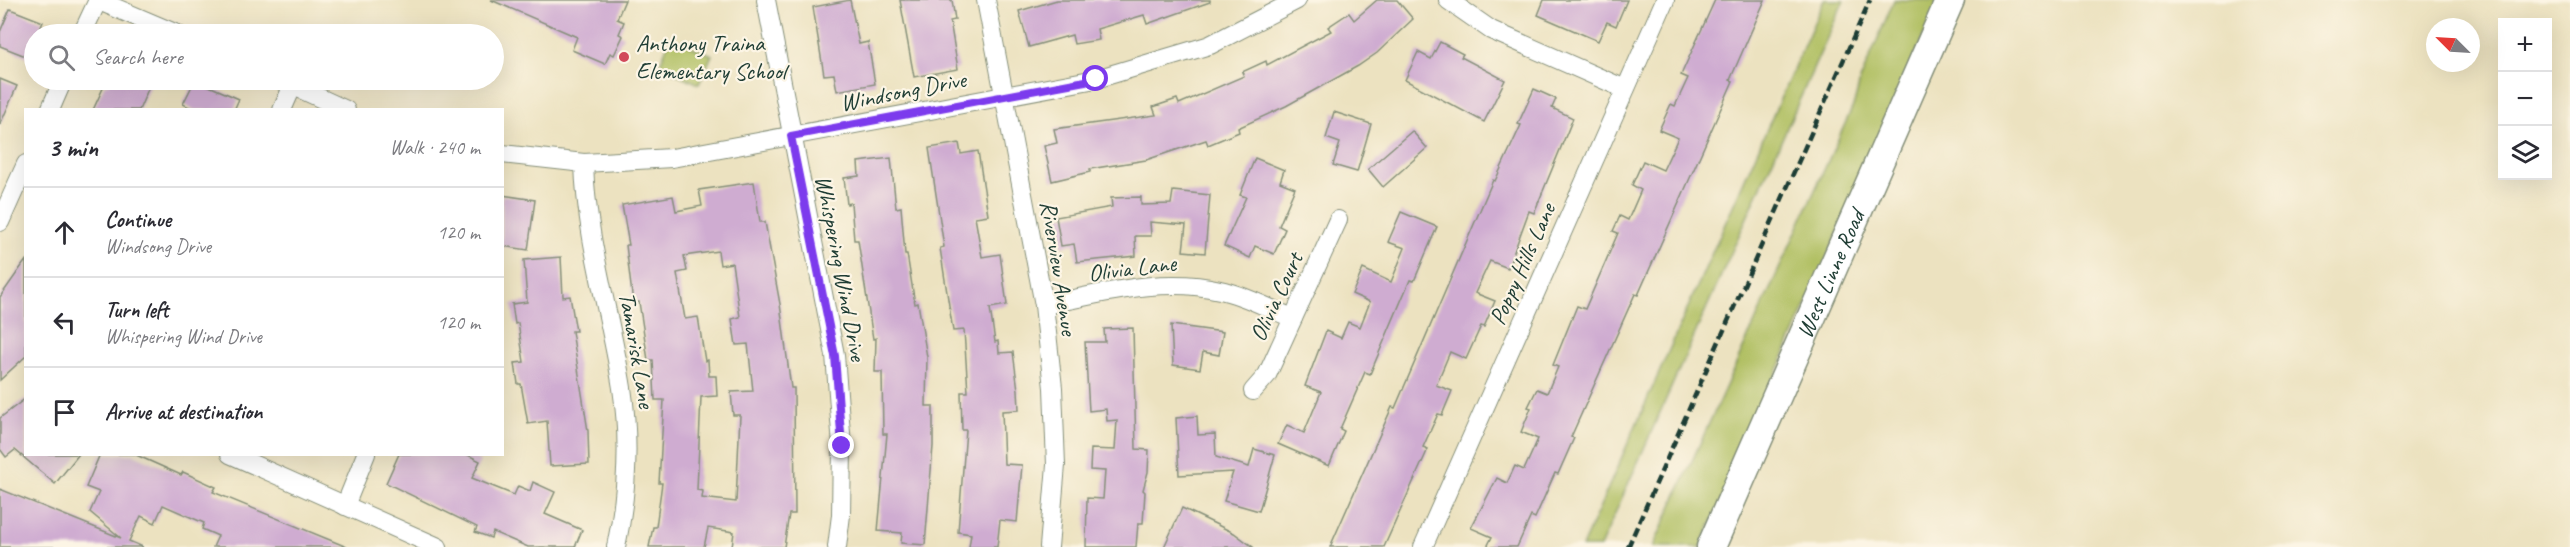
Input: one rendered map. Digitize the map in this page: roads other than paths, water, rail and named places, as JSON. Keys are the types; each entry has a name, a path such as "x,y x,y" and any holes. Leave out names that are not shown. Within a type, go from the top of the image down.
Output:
{"main road":[{"name":"West Linne Road","path":"1711,547 1950,0"}],"street":[{"path":"86,24 97,0 153,24"},
{"name":"Whispering Wind Drive","path":"766,0 835,356 842,446 841,515 837,547"},
{"name":"Riverview Avenue","path":"986,0 1044,305 1053,388 1056,465 1049,547"},
{"name":"Windsong Drive","path":"504,154 584,163 672,158 1096,79 1210,45 1297,0"},
{"path":"1448,0 1491,30 1625,89"},
{"name":"Poppy Hills Lane","path":"1423,547 1665,0"},
{"path":"51,108 59,90"},
{"path":"282,108 286,90"},
{"path":"304,90 342,108"},
{"name":"Tamarisk Lane","path":"584,163 585,205 622,388 626,429 626,477 616,547"},
{"path":"0,222 24,168"},
{"name":"Olivia Court","path":"1253,391 1267,375 1338,220"},
{"name":"Olivia Lane","path":"1044,305 1153,285 1187,284 1222,290 1293,318"},
{"path":"234,456 438,547"},
{"path":"345,506 365,456"}],"railway":[{"path":"1628,547 1870,0"}],"place":[{"name":"Anthony Traina Elementary School","path":"624,57"}]}
